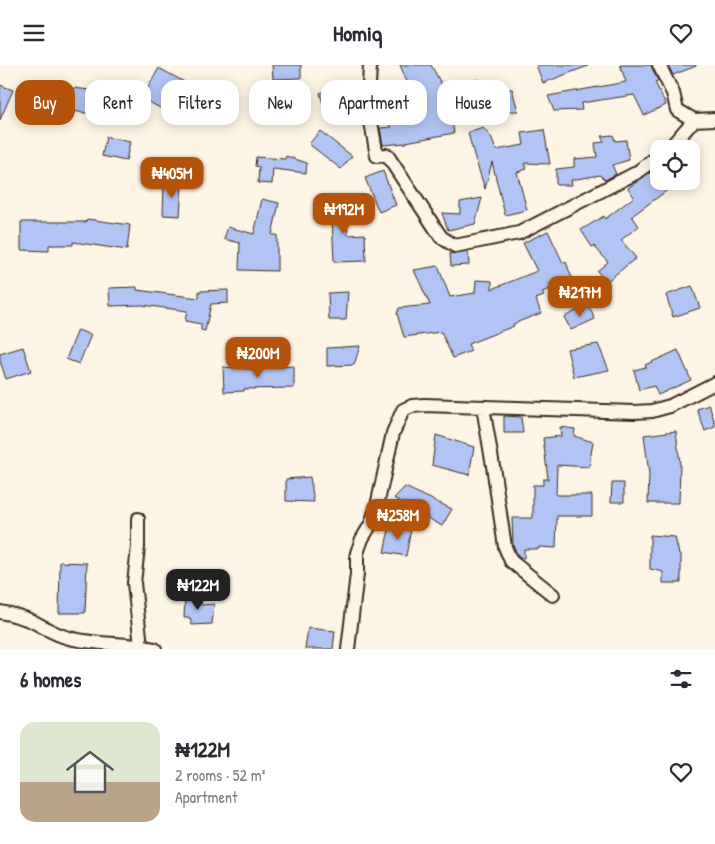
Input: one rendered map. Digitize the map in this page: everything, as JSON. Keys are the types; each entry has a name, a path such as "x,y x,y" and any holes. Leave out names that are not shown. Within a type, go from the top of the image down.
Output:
{"street":[{"path":"370,65 368,105 377,156 387,155 441,237 454,246 519,233 636,173 650,163"},
{"path":"660,65 673,93 677,110 694,120 715,119"},
{"path":"677,140 694,120"},
{"path":"348,649 358,553 362,539 372,524 393,433 403,410 412,406 424,405 634,413 652,411 670,405 715,383"},
{"path":"483,407 506,547 511,561 553,595"},
{"path":"138,519 138,547 134,583 141,646"},
{"path":"0,611 32,621 70,639 155,649"}],"building":[{"path":"272,65 301,65 301,78 273,79"},
{"path":"400,65 431,65 439,80 437,80 437,125 453,125 454,133 406,143 383,145 380,128 392,127 390,125 427,125 427,80 406,80"},
{"path":"536,65 588,65 588,66 543,83"},
{"path":"620,65 651,65 658,81 655,82 666,105 644,115 634,95 581,103 582,110 554,111 548,96 626,82"},
{"path":"668,65 696,65 696,66 673,75"},
{"path":"159,68 181,80 161,80 161,109 151,103 151,82"},
{"path":"0,85 13,90 0,120"},
{"path":"75,88 85,89 85,113 75,112"},
{"path":"510,89 512,89 518,111 510,111"},
{"path":"483,128 491,137 496,150 524,145 522,133 544,130 550,164 525,163 527,169 517,172 527,210 505,215 492,162 485,189 468,133"},
{"path":"320,131 352,156 341,169 309,144"},
{"path":"613,135 615,141 626,140 629,160 612,165 616,174 605,180 600,175 571,180 572,185 556,185 556,169 574,167 574,159 597,157 595,143 604,142 601,136"},
{"path":"106,137 130,142 126,161 102,156"},
{"path":"286,156 307,163 306,173 273,169 272,184 258,183 259,167 255,166 256,157 285,159"},
{"path":"383,171 396,205 379,212 365,178"},
{"path":"650,172 650,190 668,190 632,216 639,226 621,240 636,258 606,282 597,271 608,262 594,246 592,247 581,230 604,216 605,219 634,197 628,188"},
{"path":"164,183 182,184 180,216 163,215"},
{"path":"482,198 475,224 448,230 442,213 460,214 460,202"},
{"path":"262,199 279,203 272,235 277,235 277,271 239,270 240,243 224,239 228,227 254,234"},
{"path":"346,202 348,235 365,234 366,261 334,262 332,217 321,218 320,204"},
{"path":"87,219 130,225 127,250 73,242 73,245 49,245 49,251 21,250 21,222 86,222"},
{"path":"548,231 563,263 566,262 573,281 542,292 544,296 536,299 541,313 468,344 471,351 453,358 441,332 404,337 397,314 399,308 430,305 414,270 438,266 450,297 475,293 476,280 492,281 492,289 537,271 523,243"},
{"path":"468,252 469,265 451,266 450,253"},
{"path":"692,286 700,308 673,317 666,295"},
{"path":"137,287 137,290 199,298 199,291 228,290 228,303 211,304 205,331 201,330 201,324 185,321 187,311 142,305 110,306 109,288"},
{"path":"348,292 346,320 329,320 328,293"},
{"path":"588,305 595,319 571,330 564,317"},
{"path":"78,330 91,335 79,364 66,359"},
{"path":"598,344 609,370 574,377 567,349"},
{"path":"360,346 354,365 327,366 327,348"},
{"path":"23,347 31,371 6,379 0,361 0,354"},
{"path":"678,350 691,380 658,395 654,386 639,390 634,370 646,367 645,365"},
{"path":"294,366 294,388 244,389 244,391 224,392 223,367 251,369"},
{"path":"709,405 715,427 705,431 697,409"},
{"path":"504,416 521,417 523,433 504,433"},
{"path":"560,427 575,429 574,436 593,442 589,467 557,465 556,495 592,495 592,516 557,516 556,548 539,547 539,549 524,549 524,558 520,558 513,545 512,518 533,518 533,485 543,485 543,479 548,479 543,438 561,436"},
{"path":"676,431 680,464 679,503 648,503 649,474 644,435"},
{"path":"436,435 474,447 469,475 432,465"},
{"path":"310,477 314,502 286,501 286,479"},
{"path":"612,483 624,483 624,502 611,502"},
{"path":"405,487 452,509 442,526 394,498"},
{"path":"390,525 411,529 406,556 384,552"},
{"path":"650,535 675,537 679,554 681,554 681,583 663,583 663,572 650,569"},
{"path":"60,562 87,563 85,613 59,613"},
{"path":"185,596 201,596 201,605 214,604 212,624 192,625 190,618 184,618"},
{"path":"308,628 335,631 333,649 305,649"}]}
